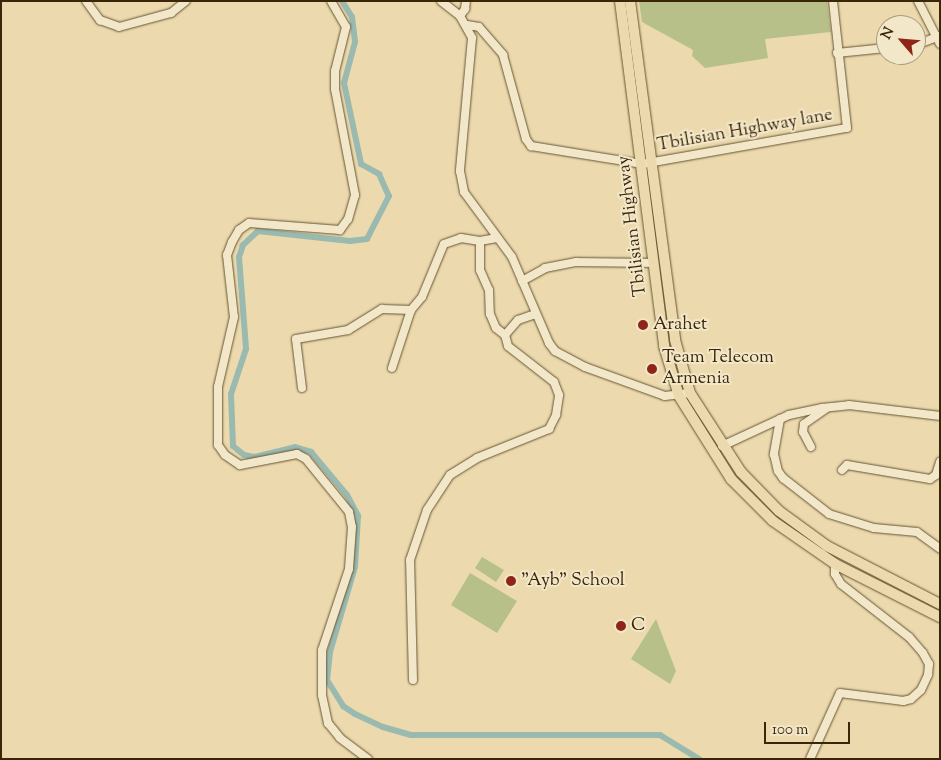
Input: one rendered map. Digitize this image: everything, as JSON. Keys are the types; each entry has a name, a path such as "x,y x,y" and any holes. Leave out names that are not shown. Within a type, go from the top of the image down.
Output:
{"main road":[{"name":"Tbilisian Highway","path":"620,1 674,340 690,393 722,446 761,494 828,546 940,604"},
{"name":"Tbilisian Highway","path":"630,1 647,163 654,263 664,346 679,396 712,452 752,502 798,540 835,564 940,616"}],"street":[{"path":"86,1 100,20 119,27 171,13 186,1"},
{"path":"331,1 346,27 334,71 355,195 348,218 340,230 249,223 239,230 227,255 234,317 217,402 218,445 225,455 240,465 296,454 306,459 349,512 352,527 349,569 322,650 322,694 328,722 340,738 368,759"},
{"path":"441,1 460,16 467,25 472,38 461,181 469,203 512,257 549,343 566,358 666,396 679,396 690,393"},
{"path":"460,16 465,9 466,1"},
{"name":"Tbilisian Highway lane","path":"647,163 847,128 837,54 833,1"},
{"path":"918,1 939,39 926,42"},
{"path":"467,25 479,27 503,55 526,139 531,146 647,163"},
{"path":"837,54 876,49"},
{"path":"392,368 411,310 422,297 444,244 461,238 480,241 497,238"},
{"path":"413,680 410,560 427,510 450,476 477,458 549,429 556,415 559,395 554,382 508,346 505,335 496,328 490,314 489,290 480,270 480,241"},
{"path":"522,281 545,268 576,262 654,263"},
{"path":"302,388 296,339 348,330 382,309 411,310"},
{"path":"505,335 518,320 535,314"},
{"path":"722,446 780,419 827,408 849,405 940,416"},
{"path":"812,447 803,432 804,424 827,408"},
{"path":"780,419 774,454 778,471 783,478 829,514 874,528 916,532 939,548"},
{"path":"842,470 847,465 930,479 936,475 940,462"},
{"path":"810,759 840,693 903,701 911,699 921,690 928,675 929,664 923,653 909,636 842,584 835,574 835,564"}],"green space":[{"path":"639,1 827,1 831,32 765,39 768,58 705,68 692,56 693,50 642,22"},
{"path":"482,557 504,570 496,582 475,568"},
{"path":"470,573 517,601 497,633 451,605"},
{"path":"656,619 676,671 670,684 631,659"}],"waterway":[{"path":"342,1 352,17 355,42 344,83 361,164 379,174 389,196 367,239 350,241 258,231 243,245 239,257 246,349 231,394 233,446 244,455 254,457 295,447 311,452 347,495 358,516 355,567 330,652 327,680 343,706 355,714 383,727 411,735 660,735 699,759"}],"place":[{"name":"Arahet","path":"643,325"},
{"name":"Team Telecom Armenia","path":"652,369"},
{"name":"\"Ayb\" School","path":"511,581"},
{"name":"C","path":"621,626"}]}
